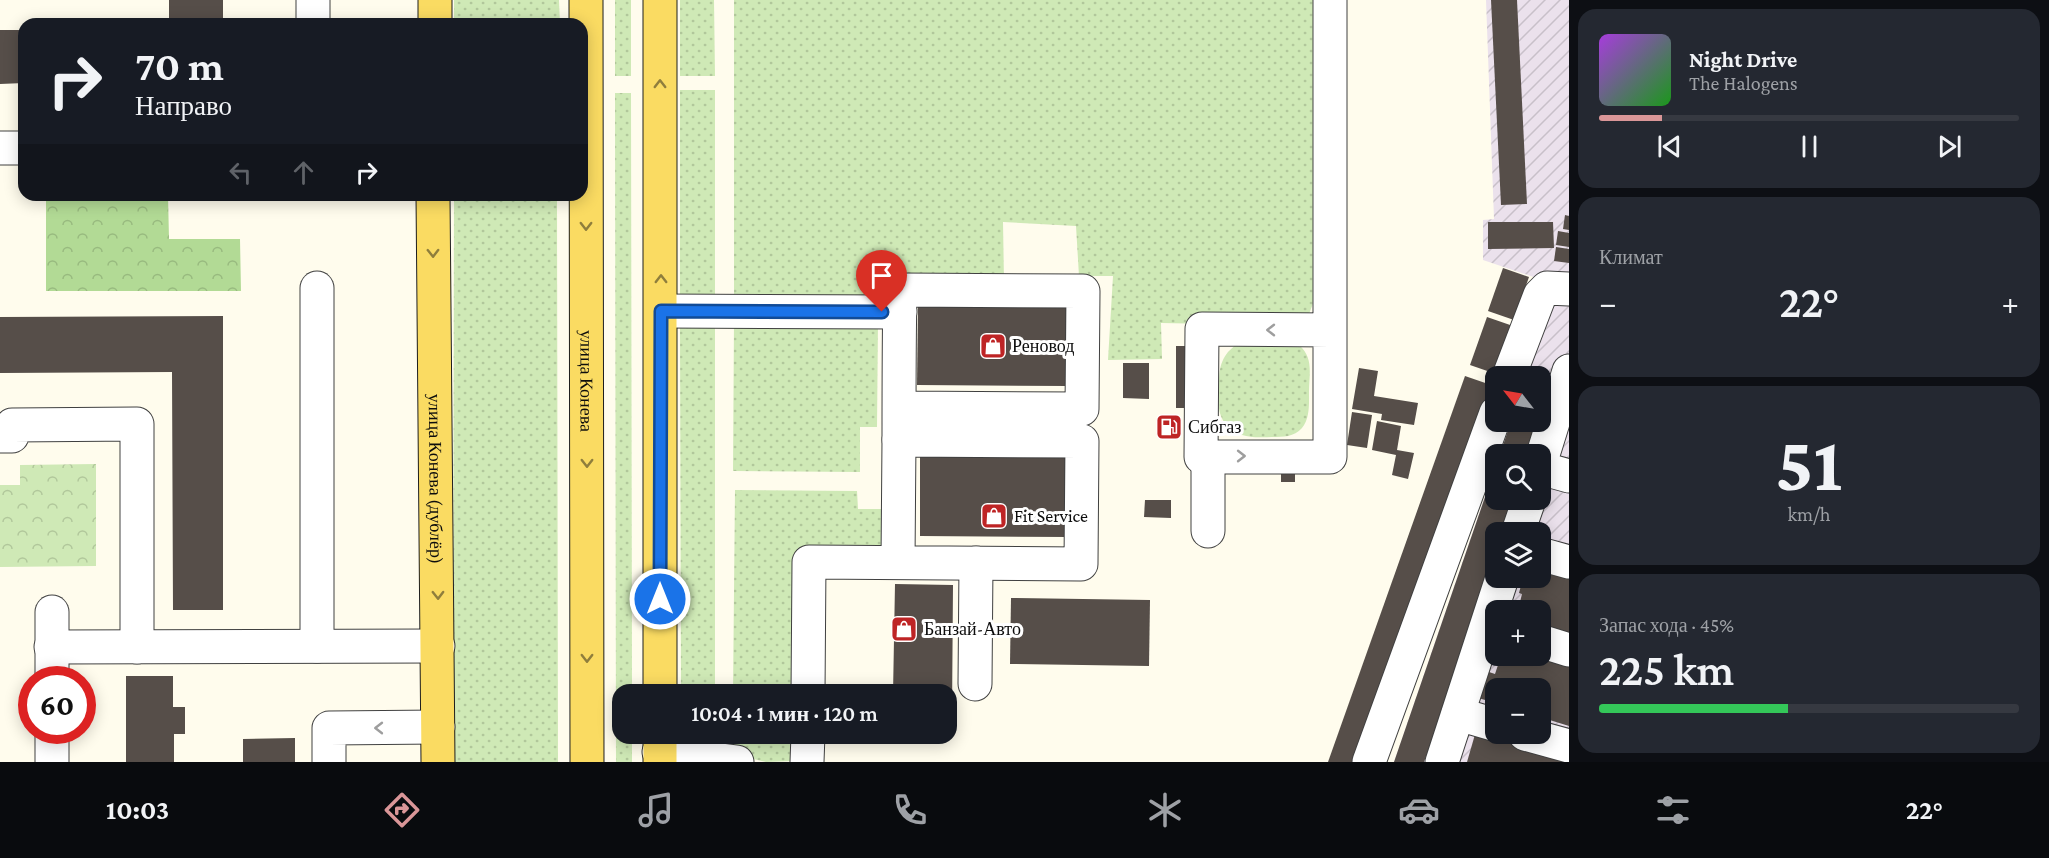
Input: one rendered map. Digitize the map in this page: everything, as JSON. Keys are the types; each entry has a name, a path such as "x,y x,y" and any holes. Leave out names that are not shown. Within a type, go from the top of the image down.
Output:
{"main road":[{"path":"435,0 435,18"},
{"name":"улица Конева","path":"586,0 586,18"},
{"path":"660,0 660,684"},
{"name":"улица Конева (дублёр)","path":"433,201 438,762"},
{"name":"улица Конева","path":"584,201 587,762"}],"street":[{"path":"313,0 313,18"},
{"path":"1330,0 1330,330 1330,457 1201,457 1202,329 1330,330"},
{"path":"0,148 18,148"},
{"path":"317,288 317,646"},
{"path":"1513,366 1540,295 1547,288 1569,289"},
{"path":"898,562 899,424 900,312 900,290 1083,291 1082,409 899,424"},
{"path":"661,311 900,312"},
{"path":"1547,444 1568,378"},
{"path":"0,436 12,436 12,425 138,424 137,646"},
{"path":"808,684 809,562 1081,564 1082,441 899,424"},
{"path":"1369,762 1489,432"},
{"path":"1208,457 1208,531"},
{"path":"1551,470 1569,476"},
{"path":"1551,557 1569,562"},
{"path":"975,684 976,563"},
{"path":"51,612 52,666"},
{"path":"1442,762 1485,641"},
{"path":"1551,644 1569,650"},
{"path":"51,647 438,646"},
{"path":"1458,714 1485,722"},
{"path":"329,762 329,728 438,727"},
{"path":"1551,741 1569,746"},
{"path":"52,744 52,762"},
{"path":"807,762 808,744"},
{"path":"660,749 737,762"}],"shaded area":[{"path":"1486,0 1569,0 1569,762 1394,762 1485,496 1485,510 1551,510 1551,444 1503,444 1508,432 1551,432 1551,366 1528,366 1554,284 1483,260 1483,220 1494,219"}],"green space":[{"path":"454,0 559,0 560,18 454,18"},
{"path":"615,0 631,0 631,76 615,76"},
{"path":"680,0 714,0 715,76 680,76"},
{"path":"734,0 1319,0 1314,301 1309,314 1264,325 1161,323 1162,359 1108,360 1113,276 1079,276 1076,226 1003,222 1004,282 887,280 888,292 884,300 734,304"},
{"path":"680,90 715,90 715,298 680,295"},
{"path":"615,93 631,93 632,684 616,684"},
{"path":"46,201 168,201 169,239 240,239 241,291 46,291"},
{"path":"454,201 557,201 558,762 453,762"},
{"path":"734,320 878,321 877,427 860,427 860,472 733,471"},
{"path":"690,324 715,324 715,684 681,684 680,328"},
{"path":"1237,344 1299,345 1304,350 1310,367 1309,406 1306,420 1299,431 1284,437 1250,437 1236,433 1225,423 1219,408 1220,372 1222,361"},
{"path":"96,464 96,566 0,567 0,485 20,485 20,465"},
{"path":"735,490 857,491 858,509 891,509 892,551 807,555 800,684 733,684"},
{"path":"616,744 632,744 632,762 616,762"},
{"path":"732,744 797,744 794,761 766,762 732,754"}],"building":[{"path":"169,0 223,0 223,18 169,18"},
{"path":"1491,0 1517,0 1527,204 1501,205"},
{"path":"0,30 18,30 18,83 0,84"},
{"path":"1565,215 1569,216 1569,230 1563,229"},
{"path":"1488,222 1553,222 1554,248 1488,249"},
{"path":"1558,231 1569,233 1569,247 1556,245"},
{"path":"1556,247 1569,249 1569,263 1554,261"},
{"path":"1503,268 1529,277 1514,320 1488,311"},
{"name":"Реновод","path":"918,306 1069,307 1068,386 917,385"},
{"path":"223,316 223,610 173,610 172,372 0,373 0,317"},
{"path":"1487,317 1513,326 1499,366 1485,366 1485,370 1470,365"},
{"path":"1176,346 1201,346 1200,408 1176,408"},
{"path":"1123,363 1149,363 1149,399 1123,398"},
{"path":"1359,368 1378,371 1374,396 1418,403 1414,425 1381,420 1382,414 1352,409"},
{"path":"1465,376 1485,383 1485,411 1360,762 1328,762"},
{"path":"1352,412 1372,415 1367,448 1347,445"},
{"path":"1377,421 1401,426 1397,450 1414,453 1408,479 1392,475 1396,455 1372,450"},
{"path":"1508,432 1538,432 1533,444 1503,444"},
{"name":"Fit Service","path":"920,456 1069,457 1069,537 920,536"},
{"path":"1281,473 1295,473 1295,482 1281,482"},
{"path":"1485,497 1485,510 1511,510 1507,522 1485,522 1485,587 1424,762 1394,762"},
{"path":"1145,500 1171,500 1171,518 1144,517"},
{"path":"1551,575 1569,579 1569,636 1551,632 1551,600 1520,600 1522,594 1519,593 1520,588 1551,588"},
{"path":"895,584 953,585 952,684 893,684"},
{"path":"1011,598 1150,600 1149,666 1010,664"},
{"path":"1551,660 1569,665 1569,726 1551,720 1551,678 1485,678 1485,700 1478,698 1486,671 1495,674 1498,666 1551,666"},
{"path":"126,676 173,676 173,707 185,707 185,734 174,734 174,762 126,762"},
{"path":"1476,731 1485,734 1485,744 1521,744 1569,758 1569,762 1467,762"},
{"path":"295,738 295,762 243,762 243,739"}],"place":[{"name":"Реновод","path":"993,346"},
{"name":"Сибгаз","path":"1169,427"},
{"name":"Fit Service","path":"994,516"},
{"name":"Банзай-Авто","path":"904,629"}],"route":[{"path":"660,599 661,311 882,312"}]}
